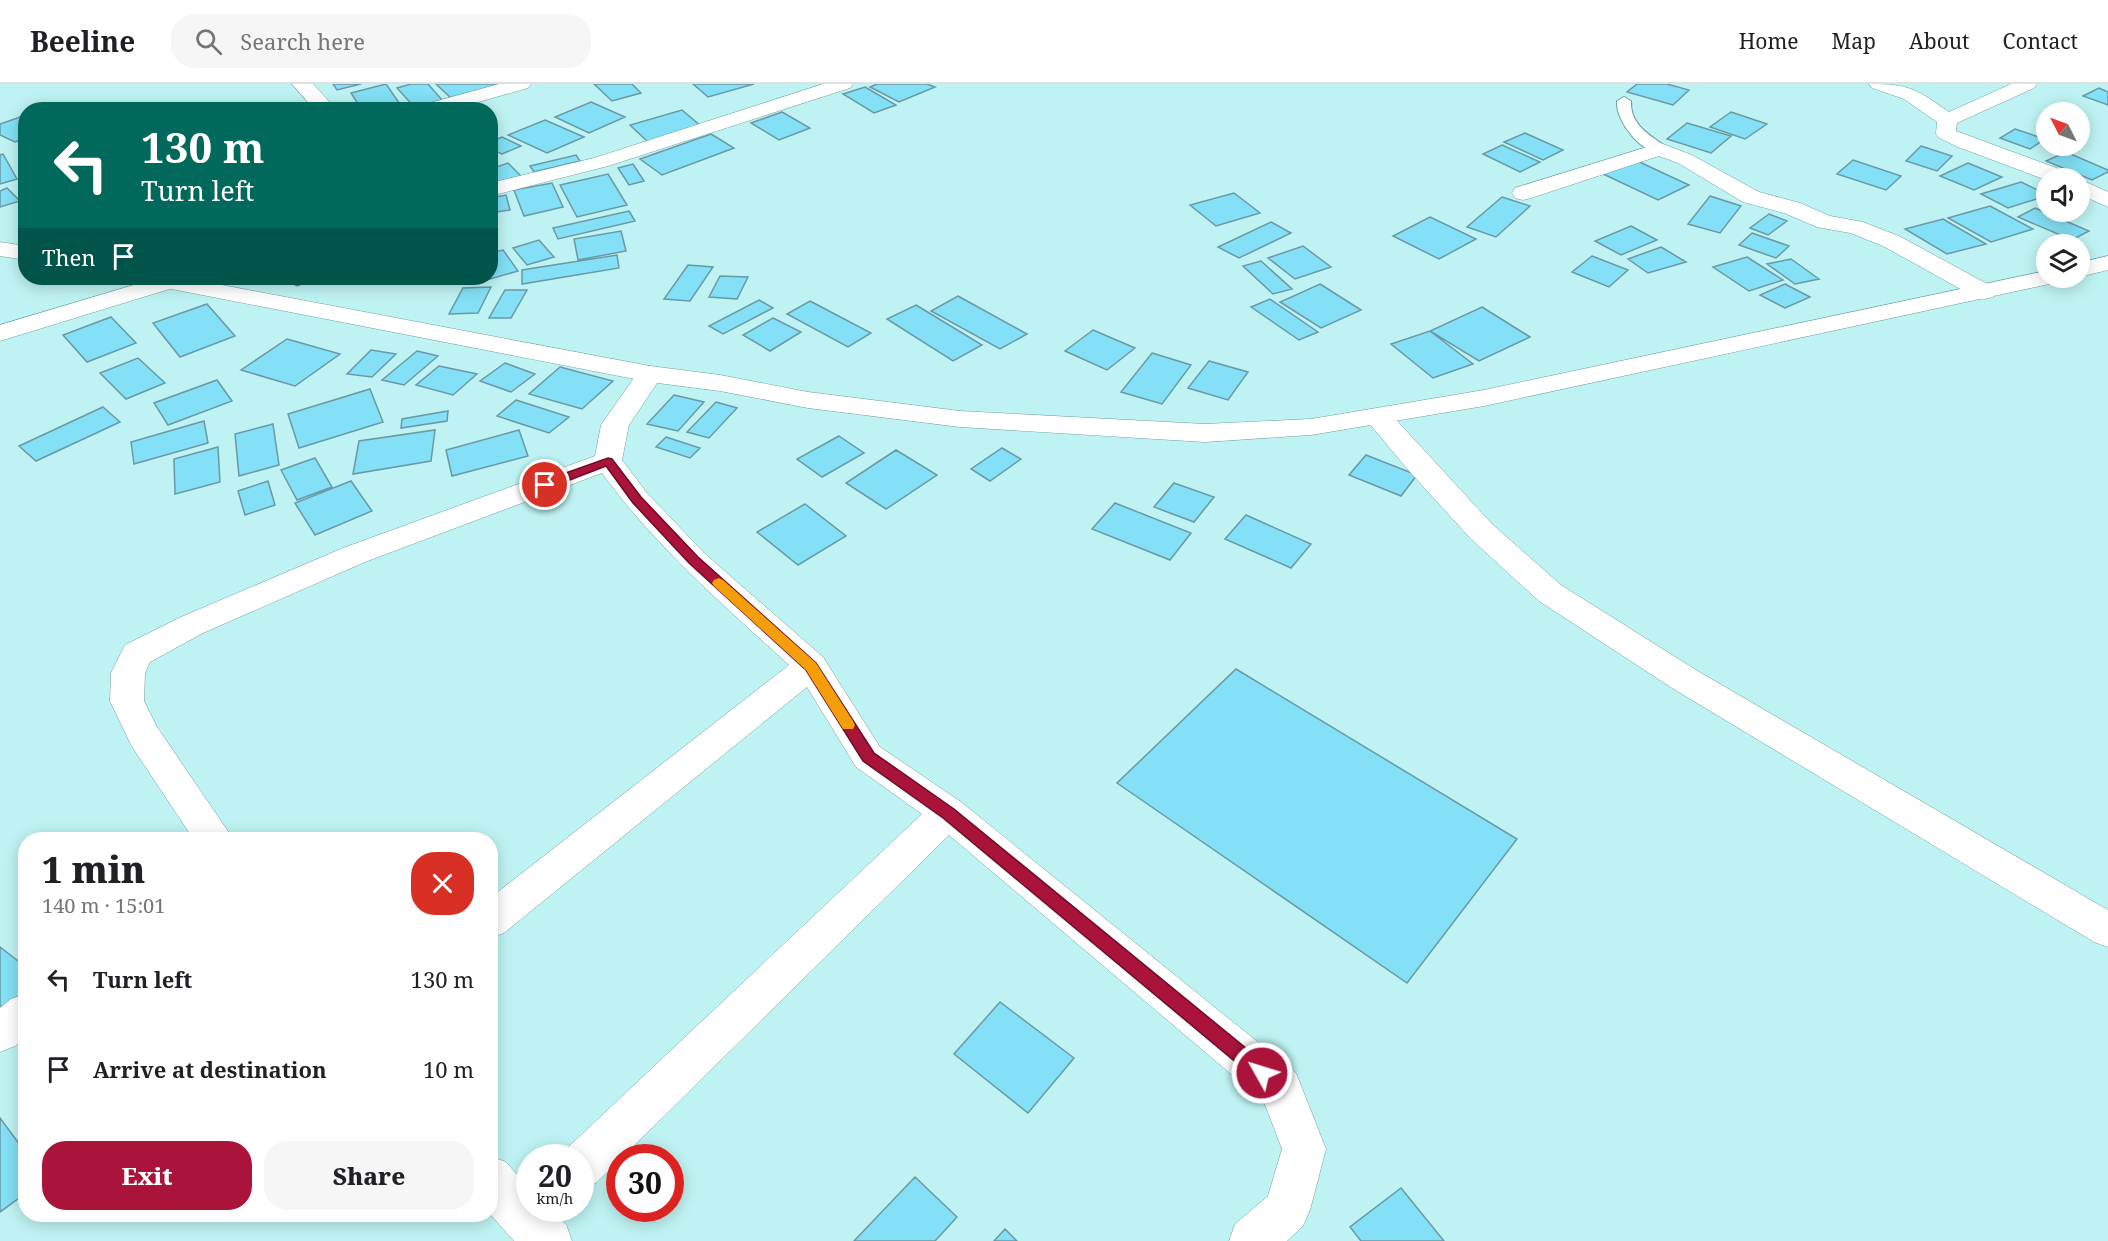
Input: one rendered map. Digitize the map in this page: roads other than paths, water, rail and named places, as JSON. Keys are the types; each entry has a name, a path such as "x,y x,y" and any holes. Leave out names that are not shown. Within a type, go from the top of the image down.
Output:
{"street":[{"path":"302,84 319,102"},
{"path":"455,102 521,84"},
{"path":"498,188 601,162 843,84"},
{"path":"1879,84 1911,95 1947,120"},
{"path":"1947,120 2027,84"},
{"path":"1947,120 1946,134 2036,169"},
{"path":"1523,193 1660,149 1685,159 1751,197 1792,208 1825,222 1856,227 1891,241 1984,292"},
{"path":"2090,191 2108,200"},
{"path":"0,249 18,252"},
{"path":"2090,267 2108,263"},
{"path":"194,285 281,304 650,374 720,383 808,400 960,419 1205,433 1311,427 1378,417 1539,387 2036,280"},
{"path":"0,333 148,285"},
{"path":"650,374 615,425 608,461 637,500 693,560 811,666 868,757 948,813 1281,1088 1304,1149 1287,1210 1252,1241"},
{"path":"1378,417 1481,531 1550,593 1684,679 2108,930"},
{"path":"210,832 143,735 127,701 128,673 137,654 192,625 354,555 608,461"},
{"path":"498,915 811,666"},
{"path":"594,1154 948,813"},
{"path":"0,1032 18,1019"},
{"path":"498,1186 537,1223"}],"lane":[{"path":"1624,101 1624,114 1630,123 1640,136 1660,149"}]}
